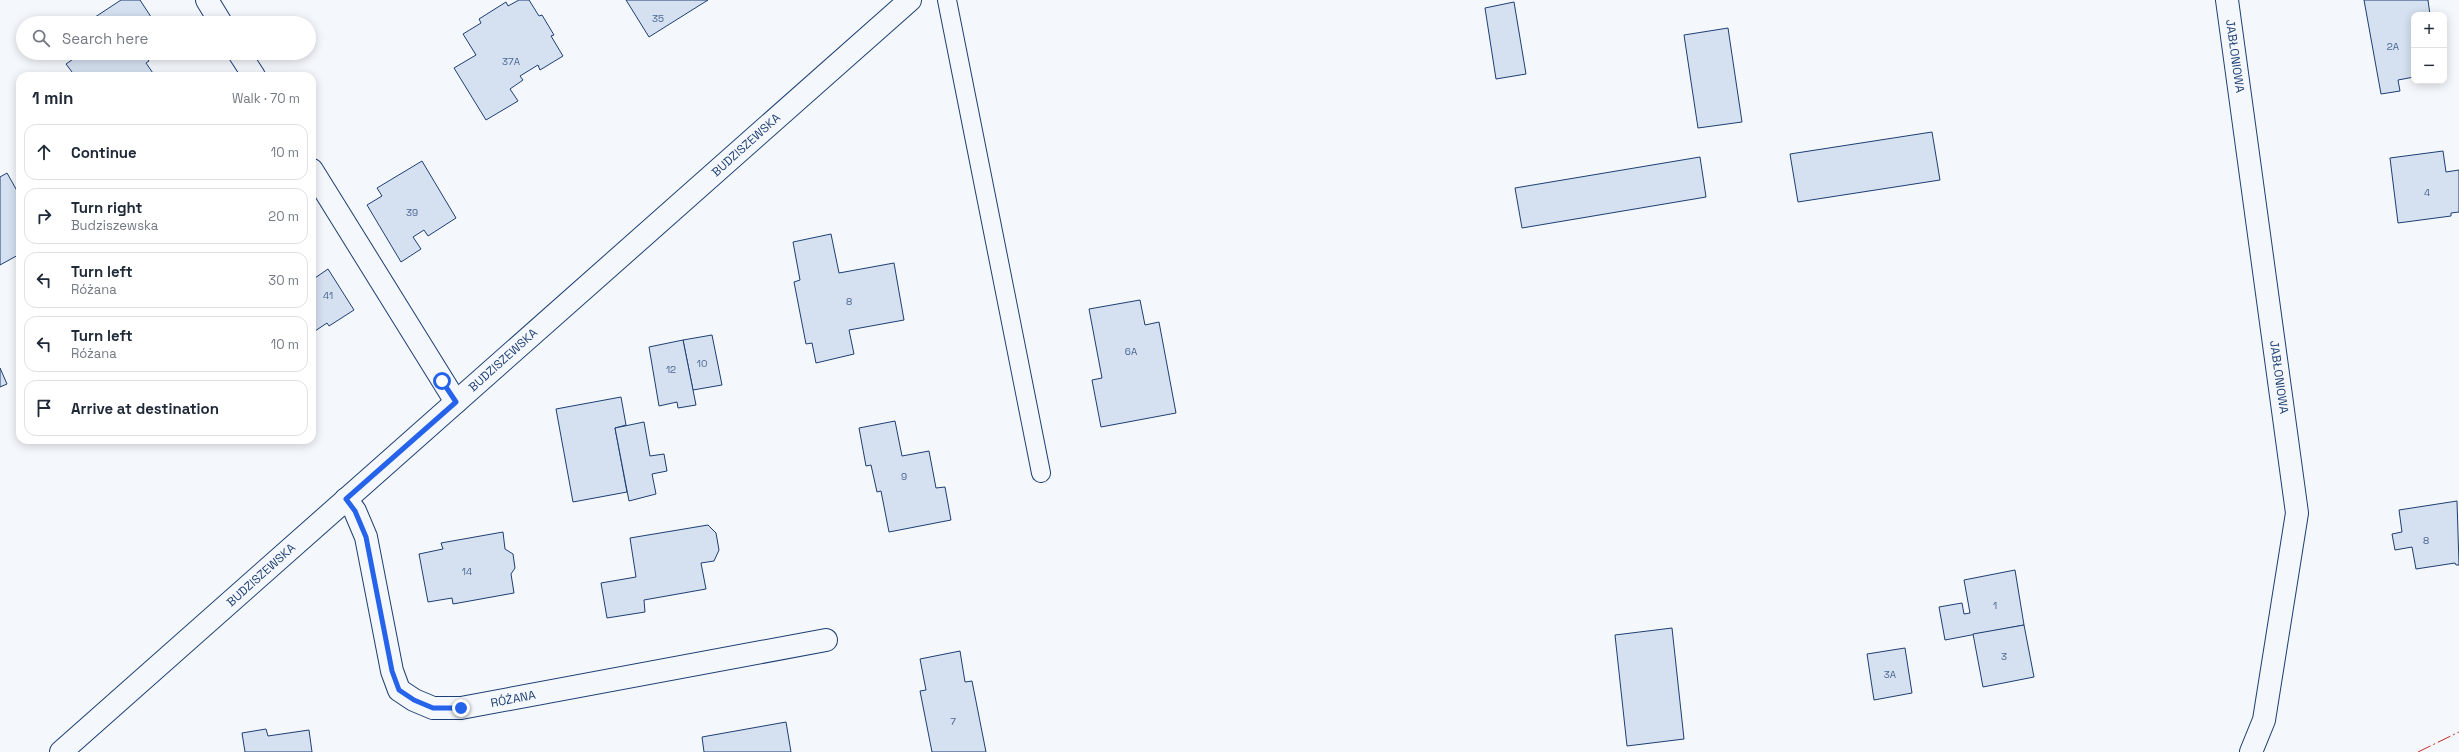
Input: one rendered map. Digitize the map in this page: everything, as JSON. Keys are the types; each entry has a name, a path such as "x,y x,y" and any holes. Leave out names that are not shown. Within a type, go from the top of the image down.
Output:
{"street":[{"path":"207,0 217,16"},
{"name":"BUDZISZEWSKA","path":"61,752 910,0"},
{"name":"JABŁONIOWA","path":"2227,0 2297,514 2264,720 2251,752"},
{"path":"244,60 251,72"},
{"path":"316,176 456,402"},
{"name":"RÓŻANA","path":"346,499 355,511 366,537 392,671 399,690 414,700 433,708 461,708 826,640"}],"lane":[{"path":"947,0 1041,473"}],"building":[{"path":"121,0 140,0 150,16 97,16"},
{"path":"519,0 529,0 539,16 542,15 554,35 551,36 563,56 540,70 538,65 520,76 523,80 510,89 518,101 486,120 454,68 476,55 463,34 481,23 479,19 506,2 508,6"},
{"path":"626,0 708,0 649,37"},
{"path":"2364,0 2428,0 2430,12 2411,12 2411,78 2398,80 2400,91 2381,94"},
{"path":"1514,2 1526,74 1496,79 1485,8"},
{"path":"1728,28 1742,122 1698,128 1684,35"},
{"path":"72,60 148,60 146,63 152,72 72,72 66,64"},
{"path":"1932,132 1940,180 1798,202 1790,154"},
{"path":"2443,151 2446,172 2459,170 2459,212 2451,213 2451,216 2398,223 2390,158"},
{"path":"1700,157 1706,197 1522,228 1515,188"},
{"path":"422,161 456,218 428,236 424,230 413,237 421,249 401,262 367,205 382,196 377,188"},
{"path":"7,173 16,189 16,256 0,265 0,177"},
{"path":"831,234 839,273 894,263 904,320 849,330 854,354 816,363 812,343 806,344 794,282 800,280 793,242"},
{"path":"328,269 354,310 329,326 327,323 316,330 316,277"},
{"path":"1140,300 1145,325 1159,322 1176,413 1101,427 1092,380 1102,378 1089,309"},
{"path":"712,335 722,385 693,390 683,340"},
{"path":"683,340 696,405 678,408 677,402 659,406 649,347"},
{"path":"0,368 7,384 0,387"},
{"path":"621,397 626,425 615,428 627,492 573,502 556,409"},
{"path":"895,421 902,456 929,451 936,488 945,487 951,520 889,532 881,491 877,492 871,465 866,466 859,428"},
{"path":"644,422 650,456 664,454 667,471 652,474 656,494 629,501 615,428"},
{"path":"2457,501 2459,565 2456,565 2455,563 2416,569 2412,547 2395,550 2392,534 2402,532 2399,510"},
{"path":"708,525 716,533 719,550 714,561 701,563 706,589 644,600 645,612 607,618 601,583 636,577 630,538"},
{"path":"503,532 505,549 513,554 515,568 511,574 514,593 453,604 452,598 428,602 419,554 443,549 441,543"},
{"path":"2015,570 2024,625 1945,640 1939,607 1962,603 1964,614 1970,613 1964,580"},
{"path":"2024,625 2034,677 1983,687 1973,634"},
{"path":"1672,628 1684,739 1627,746 1615,635"},
{"path":"1905,648 1912,693 1874,700 1867,654"},
{"path":"960,651 965,682 972,681 986,752 932,752 920,691 926,690 920,659"},
{"path":"786,722 791,752 704,752 702,737"},
{"path":"266,729 268,736 309,730 312,752 245,752 242,733"}],"power":[{"path":"2418,752 2459,732"}],"route":[{"path":"442,381 456,402 346,499 355,511 366,537 392,671 399,690 414,700 433,708 461,708"}]}
